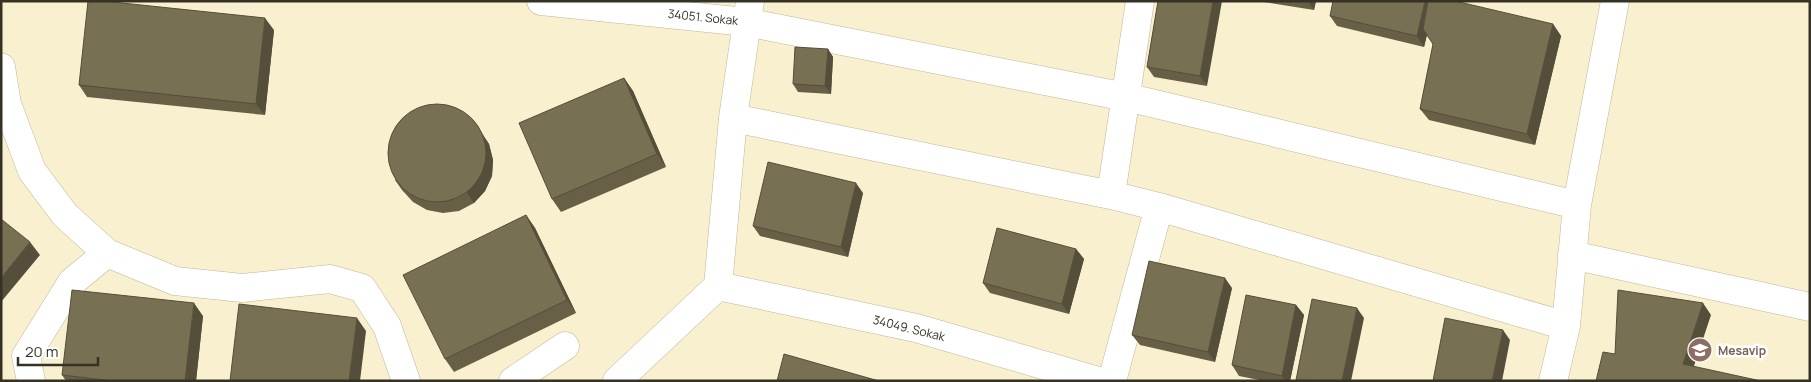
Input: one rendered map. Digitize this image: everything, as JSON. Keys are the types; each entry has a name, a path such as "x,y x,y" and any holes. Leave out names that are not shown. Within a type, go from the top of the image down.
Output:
{"street":[{"name":"34051. Sokak","path":"540,1 748,12 1126,97 1577,205"},
{"path":"1111,195 1140,1"},
{"path":"1553,381 1566,326 1577,205 1615,1"},
{"path":"617,381 718,286 733,118 748,12"},
{"path":"1,67 7,104 32,171 65,216 108,253 175,281 242,288 330,279 362,288 387,326 406,381"},
{"path":"733,118 1111,195 1159,207 1566,326"},
{"path":"1112,381 1159,207"},
{"path":"31,381 26,356 72,282 108,253"},
{"path":"1572,255 1810,308"},
{"name":"34049. Sokak","path":"718,286 916,328 1098,381"},
{"path":"513,381 565,346"}],"building":[{"path":"88,1 265,18 256,104 79,85"},
{"path":"1158,1 1213,1 1200,76 1147,67"},
{"path":"1333,1 1425,1 1417,36 1330,16"},
{"path":"1428,1 1455,1 1553,24 1527,134 1420,109 1433,44 1423,29"},
{"path":"795,47 828,49 825,86 793,84"},
{"path":"624,78 657,154 552,199 519,123"},
{"path":"437,104 456,108 472,118 482,134 486,153 482,172 472,188 456,198 437,202 418,198 402,188 392,172 388,153 392,134 402,118 418,108"},
{"path":"768,162 856,183 841,247 753,226"},
{"path":"526,215 567,300 445,359 403,275"},
{"path":"1,219 30,242 1,278"},
{"path":"997,228 1076,249 1062,304 983,283"},
{"path":"1149,261 1225,278 1208,352 1132,335"},
{"path":"72,290 194,303 185,381 113,381 62,375"},
{"path":"1618,290 1703,303 1683,364 1761,381 1596,381 1603,352 1615,354"},
{"path":"1246,295 1296,305 1282,376 1232,365"},
{"path":"1312,299 1357,308 1342,381 1296,380"},
{"path":"239,304 357,318 349,381 230,381"},
{"path":"1445,318 1503,330 1492,381 1433,381"},
{"path":"784,354 879,381 777,381"}],"place":[{"name":"Mesavip","path":"1700,350"}]}
